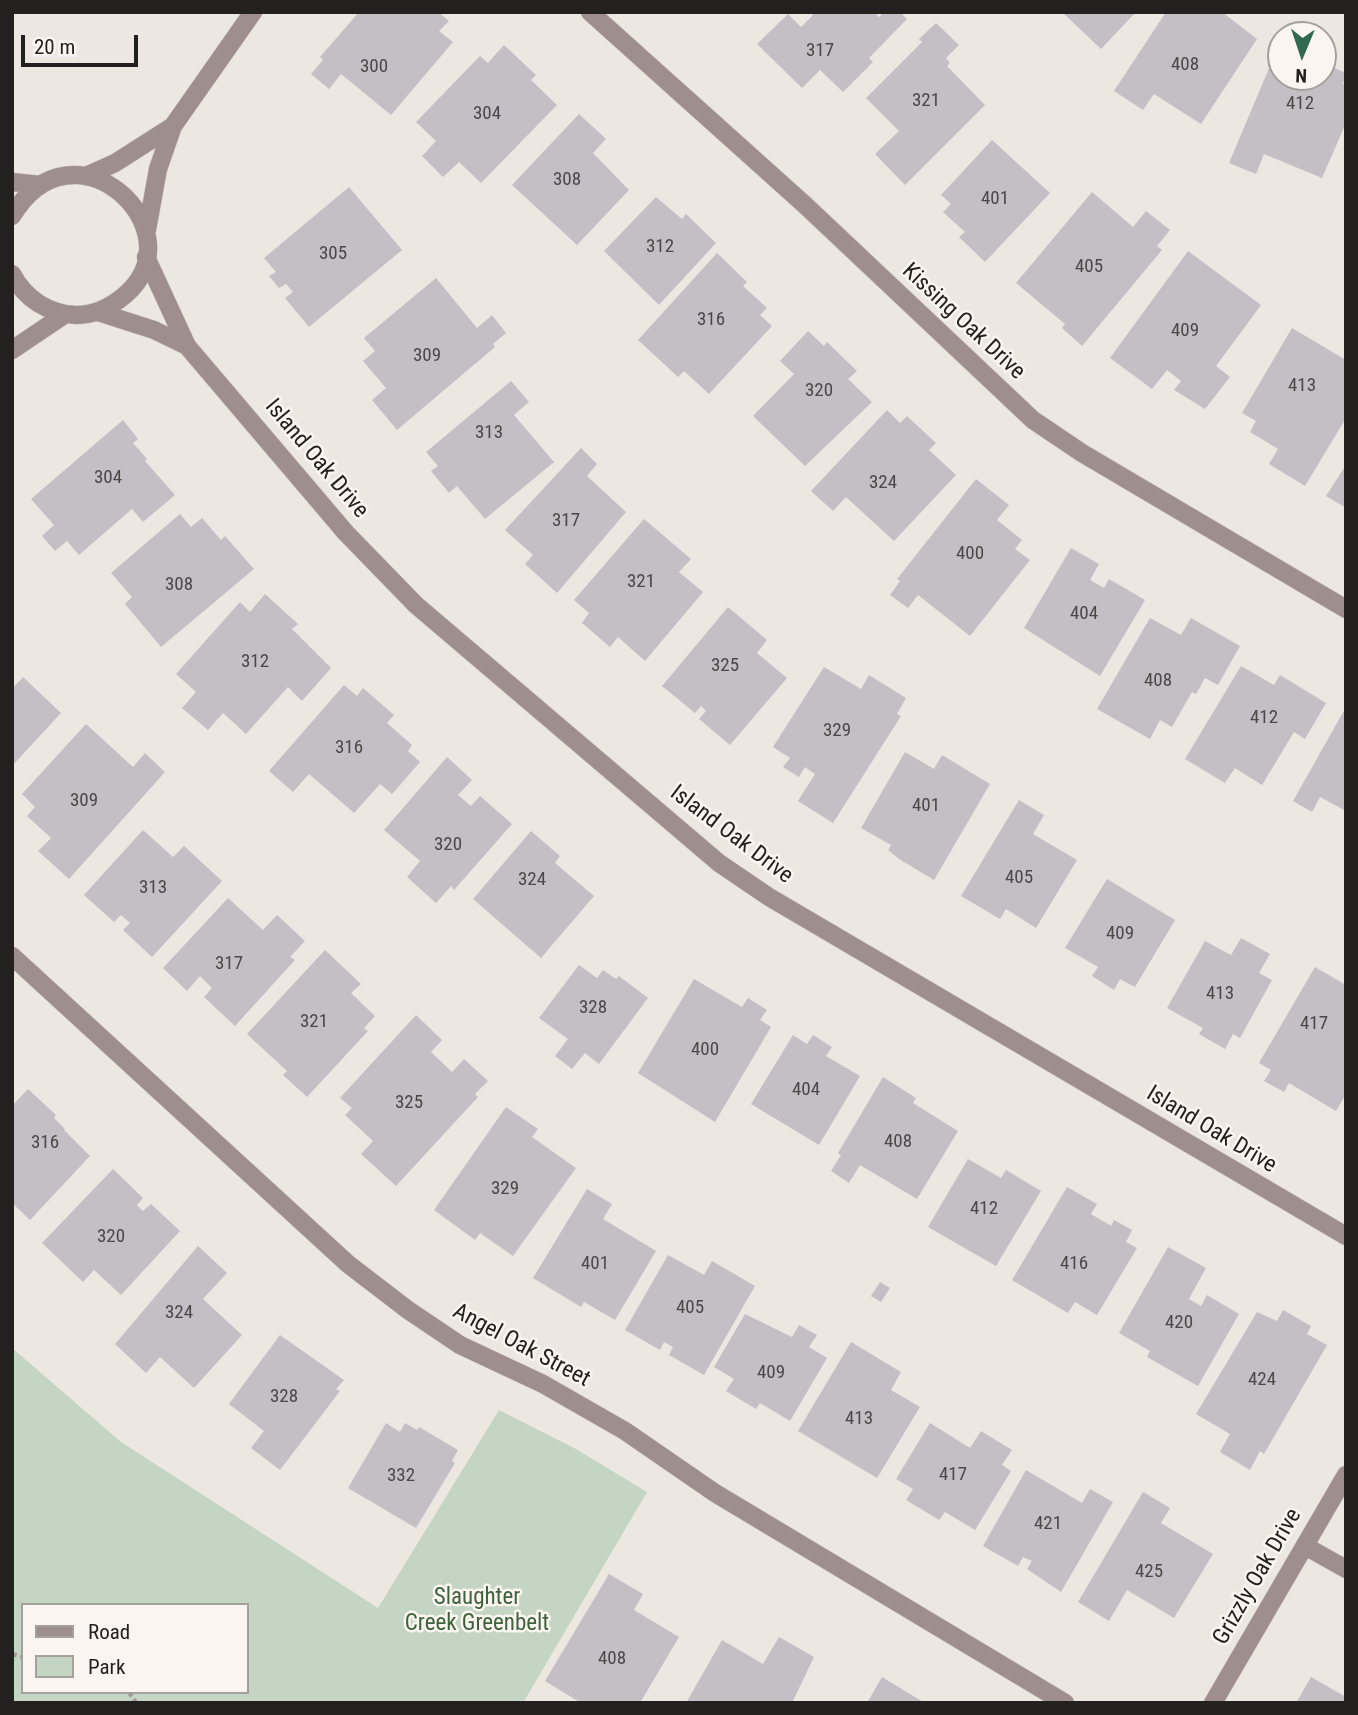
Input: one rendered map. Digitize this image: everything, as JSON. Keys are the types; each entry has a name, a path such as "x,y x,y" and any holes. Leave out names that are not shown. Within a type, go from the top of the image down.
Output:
{"street":[{"path":"13,279 26,295 43,307 64,314 99,312 130,291 140,275 146,257 146,233 159,169 173,126 253,12"},
{"name":"Kissing Oak Drive","path":"590,12 805,205 1033,420 1082,453 1346,610"},
{"path":"86,176 116,163 173,126"},
{"path":"12,216 24,198 41,184 62,176 86,176 107,182 126,195 139,212 146,233"},
{"path":"12,183 41,184"},
{"name":"Island Oak Drive","path":"146,257 187,346 346,533 416,605 719,863 769,897 1346,1236"},
{"name":"Island Oak Drive","path":"99,312 154,330 187,346"},
{"path":"12,350 64,314"},
{"name":"Angel Oak Street","path":"12,956 348,1264 408,1310 460,1345 543,1384 625,1431 715,1493 1065,1703"},
{"name":"Grizzly Oak Drive","path":"1213,1703 1346,1475"},
{"path":"1305,1546 1346,1569"}],"green space":[{"name":"Slaughter Creek Greenbelt","path":"12,1348 121,1442 378,1608 499,1410 576,1449 647,1492 523,1703 12,1703"}],"building":[{"path":"359,12 438,12 449,21 439,31 453,42 391,115 341,74 329,89 311,74 323,60 320,57"},
{"path":"810,12 874,12 879,17 884,12 900,12 907,19 869,58 873,62 843,92 820,70 802,88 757,44 788,14 801,27 813,15"},
{"path":"1062,12 1136,12 1101,49"},
{"path":"1166,12 1222,12 1257,39 1201,124 1154,94 1143,110 1114,91"},
{"path":"936,23 959,45 946,58 950,63 947,66 985,105 905,185 875,154 899,131 866,98 922,42 919,39"},
{"path":"504,45 536,75 531,80 557,105 481,183 459,162 443,177 422,156 436,141 416,122 480,56 488,63"},
{"path":"1337,69 1346,73 1343,84 1346,85 1346,123 1322,178 1264,154 1256,174 1229,163 1267,73 1267,91 1337,91"},
{"path":"579,114 606,139 593,153 629,190 577,245 512,185"},
{"path":"992,140 1050,193 985,262 959,237 965,232 943,212 951,204 941,195"},
{"path":"349,187 402,250 309,327 285,298 293,292 286,284 279,288 269,276 276,272 264,258"},
{"path":"1092,192 1133,227 1146,211 1170,230 1157,246 1162,250 1082,346 1062,328 1065,324 1016,283"},
{"path":"656,197 682,219 686,214 716,243 659,305 604,251"},
{"path":"1188,251 1261,305 1216,366 1230,377 1205,409 1174,390 1181,381 1167,370 1152,389 1110,358"},
{"path":"717,253 747,282 743,286 767,308 760,315 772,326 709,394 684,371 678,377 638,340"},
{"path":"436,278 477,328 492,315 506,333 493,344 495,347 397,430 372,400 386,388 363,361 375,351 364,338"},
{"path":"1292,328 1346,360 1346,418 1305,486 1269,464 1278,449 1250,432 1256,421 1242,413"},
{"path":"808,331 824,346 827,342 857,371 848,379 872,402 805,466 753,416 794,374 780,361"},
{"path":"511,381 529,402 514,415 554,462 485,519 457,486 449,493 431,471 438,466 426,452"},
{"path":"887,410 900,423 907,416 936,443 929,450 956,475 894,541 846,497 833,511 811,491"},
{"path":"123,420 138,439 133,443 147,459 145,461 175,495 143,522 132,509 79,555 67,541 55,551 42,536 54,525 31,499"},
{"path":"581,448 597,464 587,476 626,512 557,593 525,564 533,555 505,530"},
{"path":"1346,465 1346,508 1326,496"},
{"path":"976,479 1009,505 997,520 1022,540 1015,549 1030,560 970,636 918,595 908,608 890,595 900,581 897,579"},
{"path":"180,514 191,527 202,518 221,540 225,536 254,569 161,647 125,604 132,597 111,573"},
{"path":"644,519 691,559 679,572 703,592 645,661 618,637 610,647 582,623 589,613 574,600"},
{"path":"1071,548 1099,564 1090,580 1104,588 1109,579 1145,600 1100,676 1024,628"},
{"path":"265,594 298,624 292,629 331,668 302,701 288,687 246,734 223,713 208,730 182,708 196,692 176,674 240,602 250,612"},
{"path":"728,607 767,640 757,653 787,678 730,745 699,719 706,711 701,706 695,713 662,686"},
{"path":"1150,618 1181,635 1191,618 1240,646 1218,685 1205,678 1196,694 1192,692 1172,727 1160,720 1150,739 1097,709"},
{"path":"1241,666 1274,685 1280,675 1326,703 1305,739 1294,732 1262,785 1235,768 1225,783 1185,759"},
{"path":"824,667 861,689 869,675 906,698 897,714 901,716 833,823 798,801 815,774 805,767 799,777 783,767 790,758 773,747"},
{"path":"23,677 61,713 12,766 12,689"},
{"path":"344,685 357,696 363,688 394,715 387,723 412,745 408,751 420,762 392,794 380,784 354,813 309,774 293,792 269,771"},
{"path":"1346,707 1346,811 1320,797 1312,812 1293,801"},
{"path":"86,724 133,767 145,753 165,772 69,879 38,851 51,838 27,816 35,807 22,794"},
{"path":"905,752 934,769 942,755 990,784 934,880 899,859 888,850 891,845 861,828"},
{"path":"447,757 472,780 458,795 471,806 480,796 512,824 454,890 451,886 436,903 407,877 420,861 384,830"},
{"path":"1019,800 1044,815 1033,834 1077,860 1036,928 1006,909 1000,919 961,896"},
{"path":"143,830 173,857 184,846 222,881 152,957 123,930 130,923 121,915 114,922 84,895"},
{"path":"531,831 560,856 555,863 594,896 541,958 473,899"},
{"path":"1107,879 1175,920 1135,987 1120,979 1114,990 1092,976 1098,967 1065,948"},
{"path":"228,898 263,930 277,915 305,941 290,957 295,960 235,1026 204,997 212,988 200,976 187,991 163,968"},
{"path":"1241,938 1270,954 1259,973 1272,980 1240,1038 1233,1034 1225,1049 1199,1034 1203,1028 1167,1008 1205,941 1231,955"},
{"path":"325,950 361,984 351,993 375,1016 364,1028 368,1031 307,1097 283,1075 287,1071 247,1034"},
{"path":"579,965 597,978 603,970 616,979 619,976 648,998 599,1064 585,1053 572,1069 555,1056 568,1039 539,1018"},
{"path":"1315,967 1346,985 1346,1094 1336,1111 1289,1083 1284,1092 1264,1081 1271,1070 1259,1063"},
{"path":"694,979 742,1007 748,998 767,1010 760,1020 771,1027 715,1122 638,1073"},
{"path":"416,1015 442,1040 431,1052 452,1072 464,1059 488,1081 475,1094 478,1097 396,1186 361,1154 373,1141 345,1115 352,1108 340,1098"},
{"path":"793,1035 807,1044 813,1035 832,1047 826,1056 860,1076 819,1145 751,1104"},
{"path":"883,1077 916,1098 913,1103 958,1131 917,1199 860,1165 849,1183 831,1171 841,1155 838,1153"},
{"path":"28,1089 56,1115 54,1118 90,1156 30,1220 12,1203 12,1106"},
{"path":"506,1107 538,1129 532,1137 576,1168 513,1256 480,1233 475,1240 434,1210"},
{"path":"968,1159 1001,1178 1006,1170 1041,1191 996,1266 928,1227"},
{"path":"113,1169 143,1198 137,1205 143,1211 151,1204 180,1231 121,1295 94,1270 83,1282 42,1243"},
{"path":"1067,1187 1097,1204 1091,1214 1111,1226 1114,1220 1132,1230 1126,1242 1137,1248 1097,1315 1075,1302 1068,1313 1012,1280"},
{"path":"587,1189 612,1204 603,1219 656,1251 615,1320 584,1302 581,1307 533,1278"},
{"path":"198,1246 227,1273 203,1299 242,1335 194,1388 160,1357 146,1373 115,1344"},
{"path":"1168,1247 1206,1268 1189,1299 1201,1306 1207,1295 1239,1314 1198,1386 1147,1357 1150,1351 1119,1333"},
{"path":"668,1255 704,1275 712,1261 755,1286 704,1375 669,1355 673,1347 664,1342 660,1350 625,1330"},
{"path":"880,1282 890,1288 881,1302 871,1296"},
{"path":"1283,1310 1311,1326 1307,1334 1327,1345 1264,1454 1260,1451 1250,1470 1220,1452 1230,1434 1196,1414 1257,1312 1277,1321"},
{"path":"745,1314 792,1337 799,1325 817,1335 809,1347 827,1358 790,1421 760,1403 756,1409 726,1391 734,1379 714,1367"},
{"path":"280,1335 344,1380 336,1389 340,1391 280,1470 251,1448 264,1431 229,1404"},
{"path":"851,1342 901,1372 891,1390 920,1407 877,1478 798,1431"},
{"path":"386,1423 400,1432 405,1423 417,1430 419,1427 458,1450 452,1461 455,1463 416,1528 348,1488"},
{"path":"930,1423 970,1448 981,1431 1012,1450 1002,1465 1011,1471 975,1530 945,1512 939,1520 906,1500 913,1489 896,1479"},
{"path":"1026,1470 1082,1503 1090,1489 1113,1502 1061,1592 1027,1569 1032,1561 1023,1557 1018,1566 983,1546"},
{"path":"1143,1492 1170,1508 1161,1523 1213,1554 1174,1618 1127,1590 1109,1621 1078,1602"},
{"path":"609,1574 643,1594 634,1610 679,1637 640,1703 581,1703 545,1681"},
{"path":"779,1637 814,1657 792,1703 686,1703 722,1640 763,1664"},
{"path":"882,1677 925,1703 867,1703"},
{"path":"1311,1677 1346,1697 1346,1703 1296,1703"}]}
